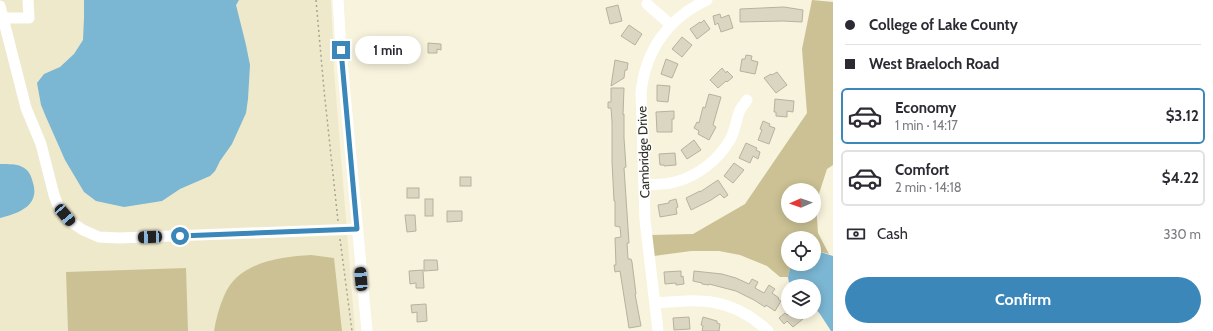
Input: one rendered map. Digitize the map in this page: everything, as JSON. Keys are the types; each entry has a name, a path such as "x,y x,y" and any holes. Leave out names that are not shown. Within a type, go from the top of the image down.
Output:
{"street":[{"path":"2,18 29,18 28,0"},
{"path":"338,0 341,50 367,331"},
{"name":"Cambridge Drive","path":"658,331 646,220 641,93 643,79 655,46 664,32 678,18 694,6 707,0"},
{"path":"647,4 671,25"},
{"path":"0,6 26,108 41,144 54,195 59,208 71,222 83,230 99,236 119,238 357,229"},
{"path":"644,185 662,184 689,178 700,172 711,163 731,139 741,109 747,100"},
{"path":"655,303 688,300 712,302 729,306 744,312 768,331"}],"path":[{"path":"316,0 339,230 352,331"}],"shaded area":[{"path":"0,0 331,0 334,70 355,331 0,331"},
{"path":"812,0 833,2 833,165 827,169 821,188 821,183 781,183 781,223 817,223 818,231 781,231 781,271 789,271 788,277 780,277 767,266 740,255 719,251 691,251 654,256 651,235 693,234 745,204 807,113 802,49"},
{"path":"821,239 829,254 821,252"},
{"path":"311,255 334,258 342,331 214,331 224,296 230,285 239,276 249,269 273,260 286,257"},
{"path":"186,268 188,331 68,331 66,272"}],"water":[{"path":"84,0 239,0 236,5 250,65 246,113 232,144 215,171 210,176 180,189 162,201 124,207 96,201 84,192 65,160 46,117 41,105 37,83 44,74 60,67 74,54 83,40"},
{"path":"0,164 21,166 29,172 34,186 34,195 32,200 25,208 0,218"},
{"path":"821,252 833,256 833,331 831,331 821,316 821,279 788,279 789,271 821,271"}],"building":[{"path":"618,5 622,21 610,24 606,8"},
{"path":"784,7 803,10 802,22 740,22 740,9"},
{"path":"720,14 721,18 729,15 733,28 721,32 718,23 715,25 713,16"},
{"path":"704,20 710,29 697,39 690,29"},
{"path":"629,25 642,34 635,45 621,36"},
{"path":"682,37 692,45 682,57 672,49"},
{"path":"400,41 415,42 414,58 404,58 405,51 399,51"},
{"path":"428,43 441,44 441,50 437,49 437,53 428,53"},
{"path":"746,55 752,56 751,60 758,62 755,74 740,71 742,59 745,59"},
{"path":"666,59 678,64 672,78 661,74"},
{"path":"615,60 628,63 627,70 625,70 624,78 611,86"},
{"path":"722,68 726,73 727,71 733,77 718,88 710,80"},
{"path":"777,72 787,85 776,93 764,78"},
{"path":"657,85 670,86 668,102 657,101"},
{"path":"611,88 624,88 623,115 624,114 626,167 624,168 629,243 627,243 628,259 631,259 632,262 635,294 641,326 629,328 620,271 615,272 614,265 616,265 615,238 621,237 620,227 615,226 612,122 611,108 608,108 608,102 611,102"},
{"path":"709,94 721,97 713,125 716,127 709,140 698,134 699,131 694,128 697,122 699,123 703,107 705,108"},
{"path":"775,99 794,101 793,112 787,111 787,117 776,116 776,112 774,112"},
{"path":"674,111 674,119 672,119 672,132 657,132 656,112"},
{"path":"763,121 770,124 769,126 775,128 769,144 758,140 762,130 760,129"},
{"path":"694,140 701,150 687,159 681,150"},
{"path":"746,143 757,148 756,150 760,152 758,159 753,156 750,163 739,158"},
{"path":"675,153 676,165 660,165 659,154"},
{"path":"734,163 744,170 733,183 724,176"},
{"path":"460,177 471,177 471,186 460,186"},
{"path":"718,180 728,195 724,198 720,194 691,210 686,198 700,192"},
{"path":"407,188 419,188 419,198 407,198"},
{"path":"425,199 433,199 433,216 425,216"},
{"path":"676,199 678,207 676,208 677,214 660,217 658,205 669,203 669,201"},
{"path":"447,211 462,211 462,221 447,222"},
{"path":"405,215 415,215 416,231 407,232"},
{"path":"424,260 437,260 438,270 424,271"},
{"path":"423,270 424,288 416,288 416,283 410,284 409,271"},
{"path":"681,271 681,277 683,276 684,284 665,284 664,272"},
{"path":"694,271 722,274 749,284 752,279 758,282 755,288 764,293 769,285 775,289 772,293 781,301 775,311 766,305 765,307 736,291 693,281"},
{"path":"426,304 427,321 417,322 417,312 412,313 411,305"},
{"path":"781,316 781,319 803,319 793,327 787,321 784,324 779,318"},
{"path":"689,317 690,329 674,330 673,318"},
{"path":"703,317 717,321 717,323 720,324 719,331 702,331 703,326 701,325"}],"route":[{"path":"180,236 357,229 341,50"}]}
